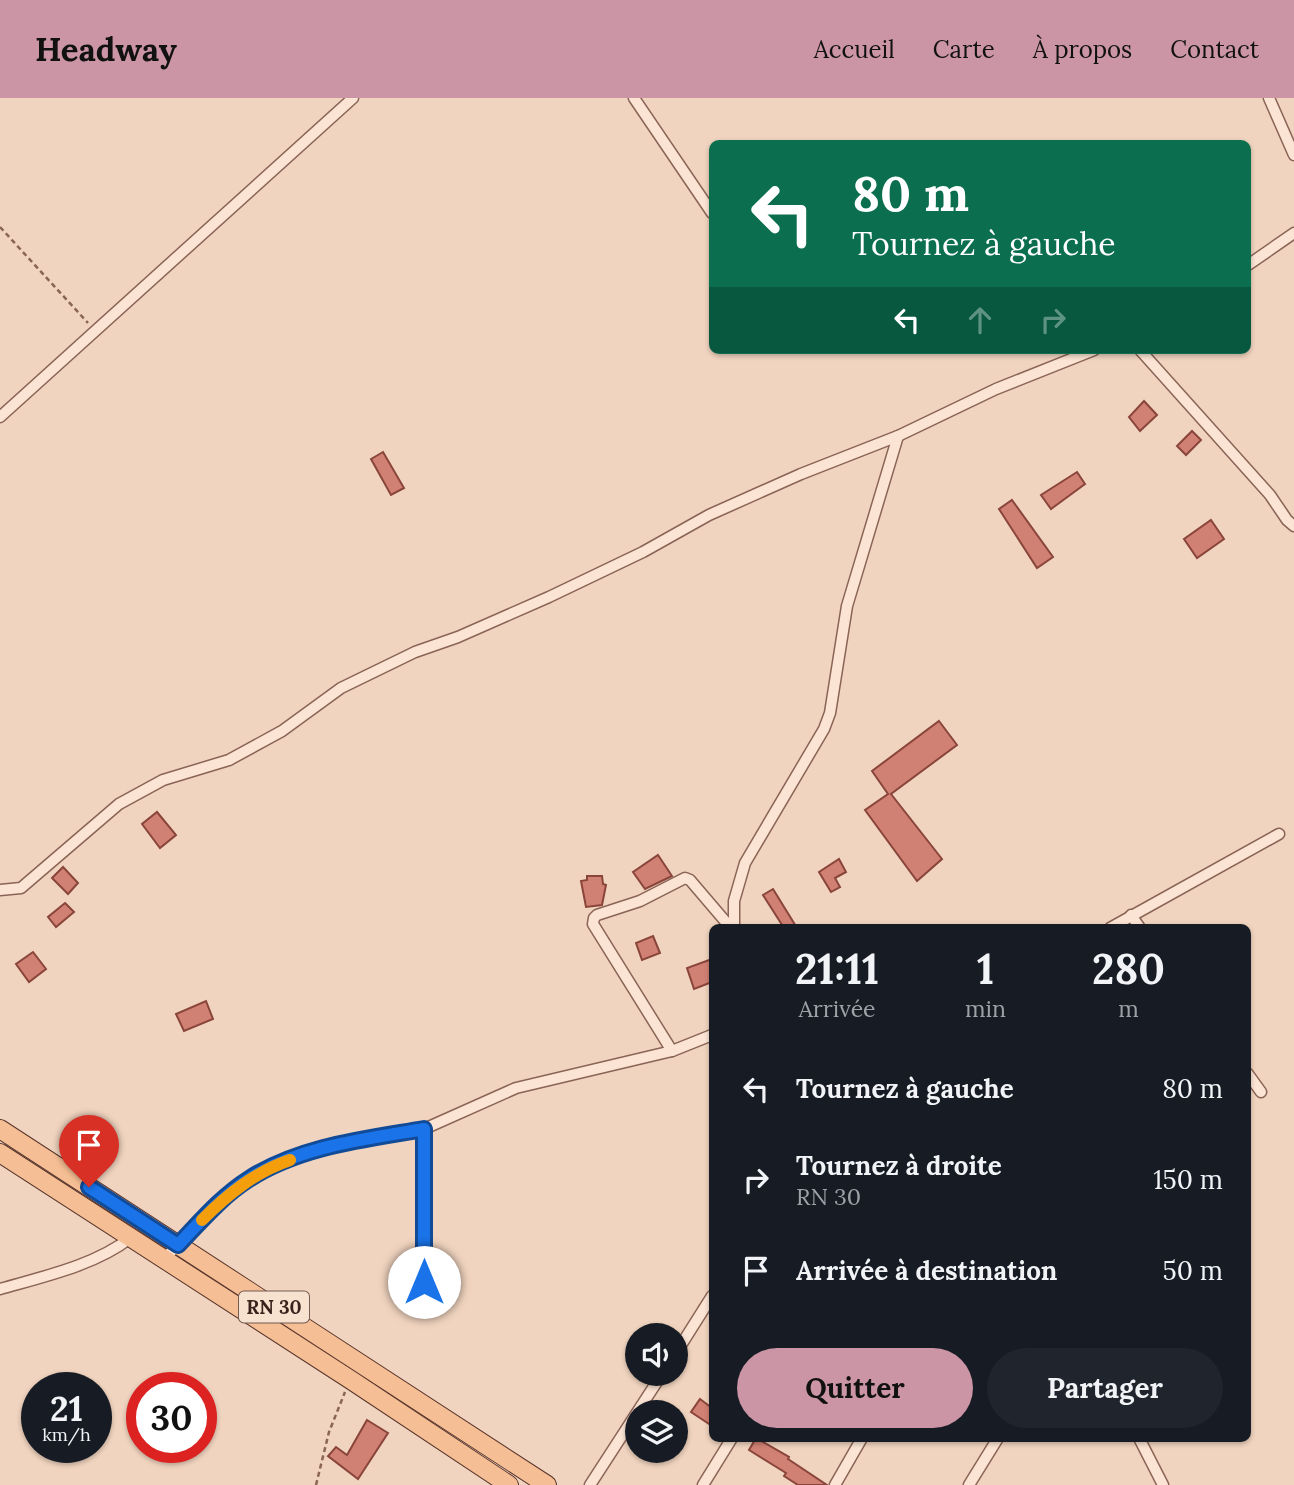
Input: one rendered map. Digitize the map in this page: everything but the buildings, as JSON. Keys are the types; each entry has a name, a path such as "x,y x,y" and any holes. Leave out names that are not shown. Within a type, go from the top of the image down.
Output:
{"main road":[{"name":"RN 30","path":"0,1129 547,1485"},
{"name":"RN 30","path":"0,1153 509,1485"}],"street":[{"path":"0,417 353,98"},
{"path":"634,98 709,209"},
{"path":"1269,98 1294,155"},
{"path":"1251,263 1294,233"},
{"path":"0,890 21,888 118,804 163,780 229,760 282,731 341,688 415,652 458,637 549,597 643,552 709,515 801,474 898,436 996,389 1084,354"},
{"path":"1144,354 1270,495 1294,526"},
{"path":"733,924 734,901 745,863 824,729 830,713 847,606 898,436"},
{"path":"1116,924 1279,834"},
{"path":"672,1051 593,924 594,918 640,901 685,878 690,880 729,924"},
{"path":"1131,915 1137,924"},
{"path":"163,1259 220,1203 247,1180 269,1167 335,1144 424,1129 516,1088 672,1051 709,1036"},
{"path":"1251,1078 1261,1093"},
{"path":"424,1129 424,1282"},
{"path":"0,1289 114,1251 130,1238"},
{"path":"688,1334 709,1301"},
{"path":"590,1485 654,1386"},
{"path":"703,1485 730,1442"},
{"path":"835,1485 860,1442"},
{"path":"969,1485 996,1442"},
{"path":"1141,1442 1163,1485"}],"path":[{"path":"0,228 96,332"},
{"path":"316,1485 329,1432 351,1380"}],"slow traffic":[{"path":"202,1220 247,1180 269,1167 290,1160"}],"route":[{"path":"89,1187 178,1245 212,1210 247,1180 269,1167 335,1144 424,1129 424,1282"}]}
